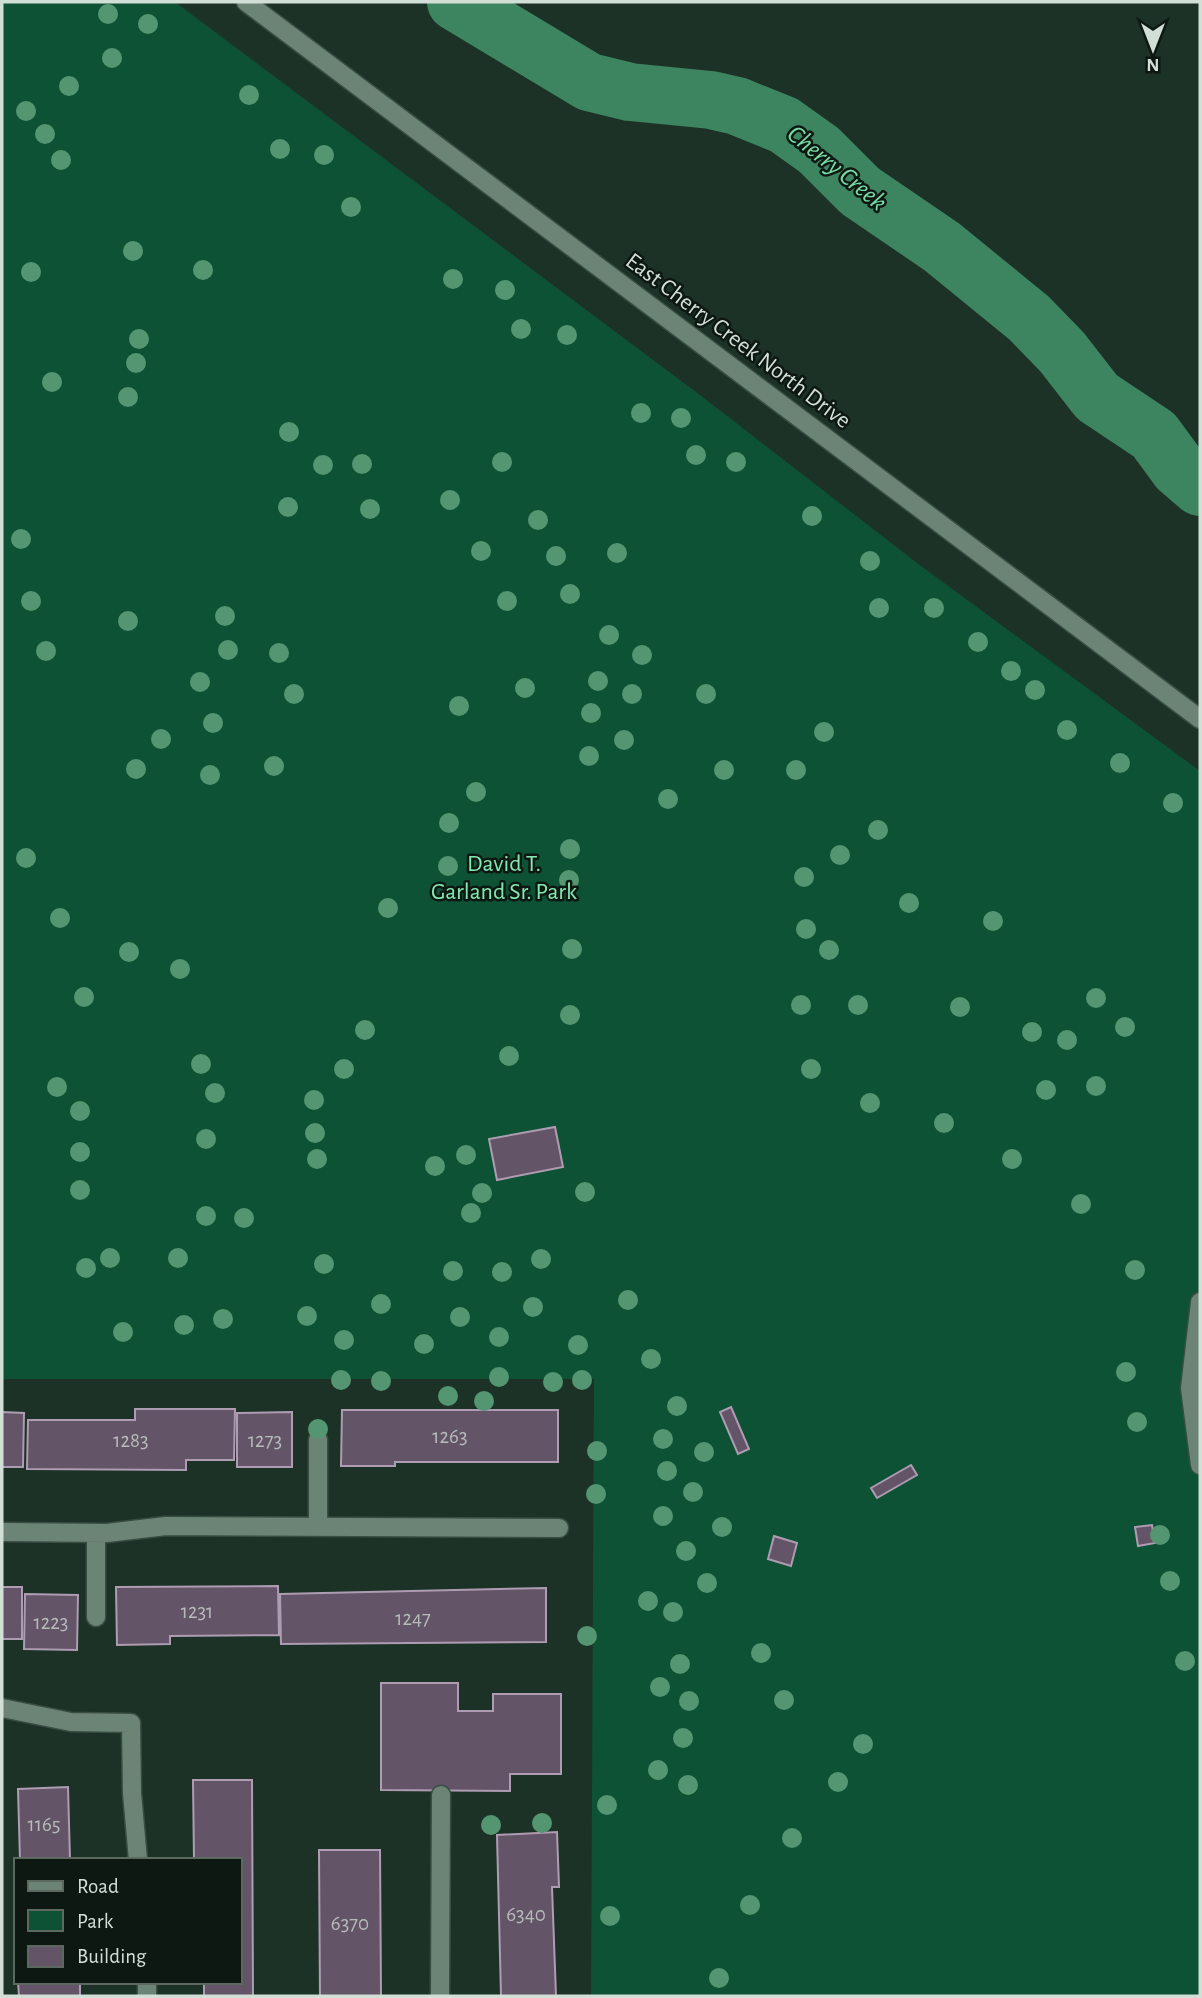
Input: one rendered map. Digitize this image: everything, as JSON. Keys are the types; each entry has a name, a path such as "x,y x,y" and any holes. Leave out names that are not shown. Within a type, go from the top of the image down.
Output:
{"street":[{"name":"East Cherry Creek North Drive","path":"246,2 1200,719"},
{"path":"1200,1302 1190,1388 1200,1465"},
{"path":"318,1440 318,1527"},
{"path":"2,1532 96,1533 166,1526 559,1528"},
{"path":"96,1533 96,1617"},
{"path":"2,1708 71,1722 131,1723 132,1793 138,1858"},
{"path":"440,1996 441,1795"}],"green space":[{"name":"David T. Garland Sr. Park","path":"2,2 175,2 704,398 917,563 1200,771 1200,1996 591,1996 594,1379 2,1379"}],"building":[{"path":"555,1127 563,1167 497,1180 489,1139"},
{"path":"731,1407 749,1449 738,1454 720,1412"},
{"path":"135,1409 235,1409 234,1460 186,1460 186,1470 27,1469 28,1420 135,1420"},
{"path":"342,1410 558,1410 558,1462 395,1462 395,1466 341,1466"},
{"path":"2,1412 24,1413 23,1467 2,1467"},
{"path":"292,1412 292,1467 237,1467 237,1413"},
{"path":"911,1465 917,1475 877,1498 871,1488"},
{"path":"1152,1525 1155,1543 1138,1546 1135,1527"},
{"path":"774,1536 797,1543 791,1566 768,1559"},
{"path":"278,1586 279,1635 170,1636 170,1644 117,1645 116,1587"},
{"path":"2,1587 22,1587 22,1639 2,1639"},
{"path":"546,1588 546,1642 281,1644 280,1594"},
{"path":"25,1594 78,1595 77,1650 24,1649"},
{"path":"381,1683 458,1683 458,1711 493,1711 493,1694 561,1694 561,1774 510,1774 510,1791 381,1790"},
{"path":"193,1780 252,1780 253,1996 204,1996 204,1984 242,1984 242,1858 194,1858"},
{"path":"68,1787 70,1858 20,1858 18,1789"},
{"path":"557,1832 559,1887 552,1887 556,1996 501,1996 497,1835"},
{"path":"319,1850 380,1850 381,1996 320,1996"},
{"path":"18,1984 80,1984 80,1996 19,1996"}],"waterway":[{"name":"Cherry Creek","path":"456,2 589,82 630,92 711,100 737,106 784,125 819,150 860,191 942,247 1029,318 1062,352 1097,397 1154,435 1179,469 1200,487"}]}
